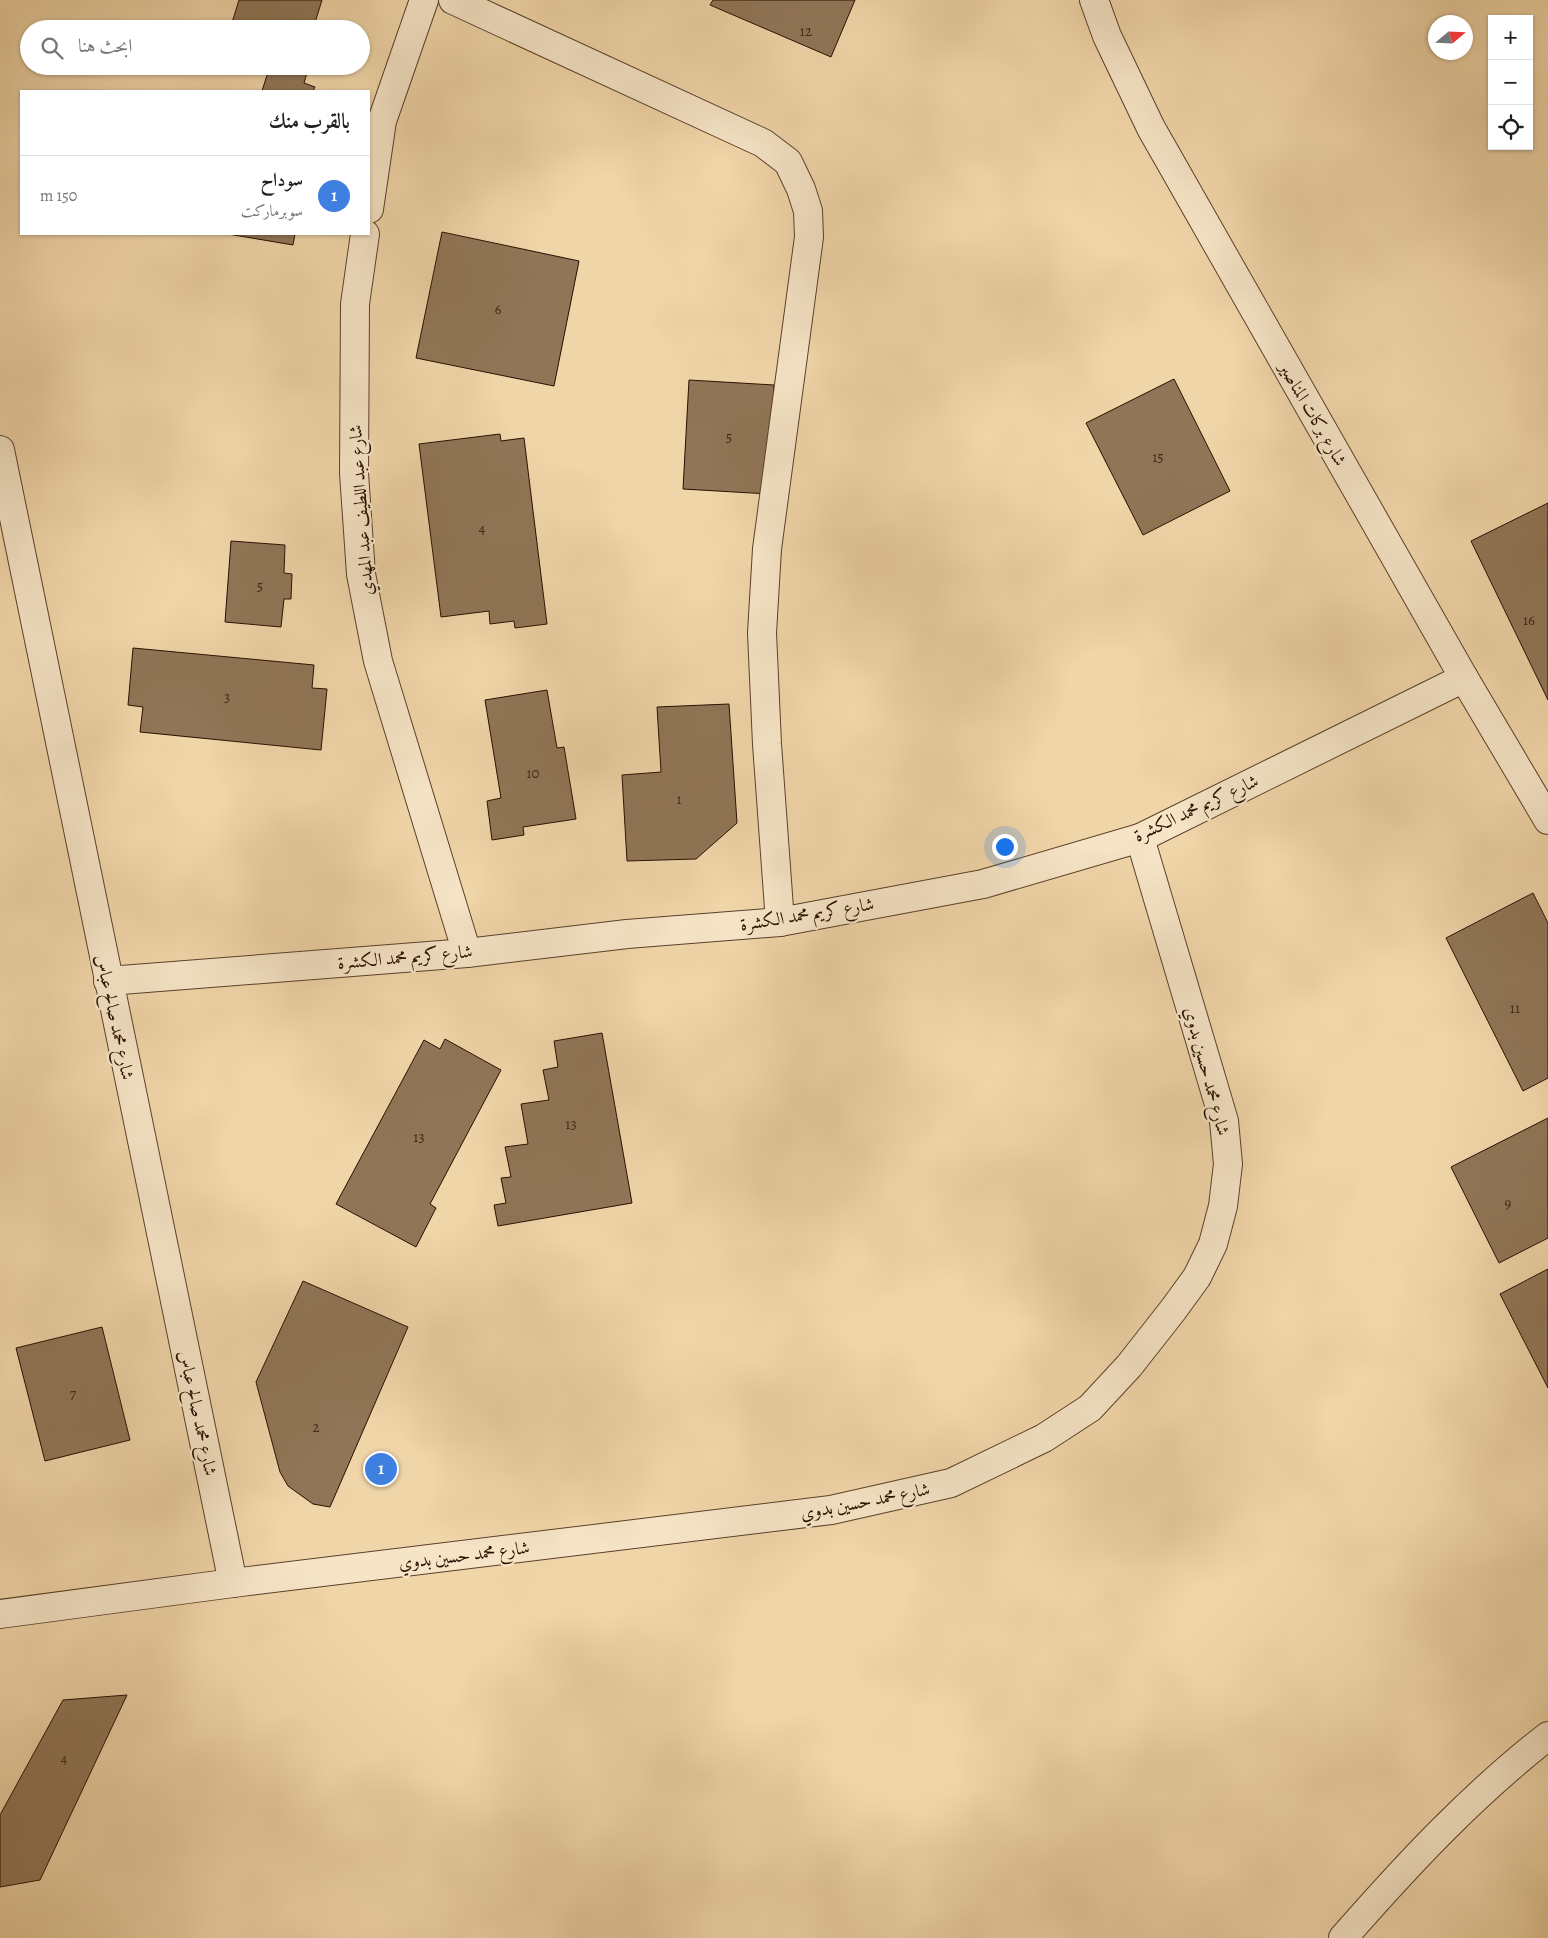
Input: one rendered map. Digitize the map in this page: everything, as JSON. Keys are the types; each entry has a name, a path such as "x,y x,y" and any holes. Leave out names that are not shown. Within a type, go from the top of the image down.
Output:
{"street":[{"path":"370,202 382,121 424,0"},
{"path":"453,0 763,143 788,162 801,189 808,211 809,237 768,549 762,633 767,744 780,922"},
{"name":"شارع بركات المناصير","path":"1094,0 1107,36 1151,128 1464,678 1548,820"},
{"name":"شارع عبد اللطيف عبد المهدي","path":"365,235 354,304 354,473 362,574 378,660 467,953"},
{"name":"شارع محمد صالح عباس","path":"0,450 233,1583"},
{"name":"شارع كريم محمد الكشرة","path":"108,982 467,953 627,934 780,922 983,884 1140,838 1464,678"},
{"name":"شارع محمد حسين بدوي","path":"0,1614 233,1583 831,1510 951,1483 1044,1438 1090,1408 1129,1366 1197,1277 1214,1244 1223,1206 1228,1164 1224,1121 1140,838"},
{"path":"1343,1938 1437,1835 1526,1752 1548,1736"}],"building":[{"path":"239,0 322,0 316,20 233,20"},
{"path":"713,0 855,0 831,57 710,5"},
{"path":"267,75 306,75 304,83 315,87 314,90 262,90"},
{"path":"442,232 579,261 554,386 416,358"},
{"path":"234,235 295,235 293,245"},
{"path":"1174,379 1230,491 1143,535 1086,423"},
{"path":"689,380 774,385 769,494 683,489"},
{"path":"500,434 501,441 524,438 547,624 515,628 514,621 490,624 489,611 441,617 419,444"},
{"path":"1548,503 1548,700 1471,541"},
{"path":"231,541 285,545 284,573 292,574 291,599 284,599 281,627 225,622"},
{"path":"133,648 314,665 312,688 327,689 321,750 140,732 143,707 128,705"},
{"path":"547,690 557,748 564,747 576,819 523,827 524,835 492,840 487,801 501,798 485,700"},
{"path":"729,704 737,823 696,859 627,861 622,775 661,772 657,707"},
{"path":"1533,893 1548,923 1548,1078 1523,1091 1446,938"},
{"path":"602,1033 632,1203 498,1226 494,1205 506,1203 501,1178 511,1177 505,1147 528,1144 521,1104 549,1100 543,1070 558,1067 554,1041"},
{"path":"445,1039 501,1070 430,1204 436,1208 416,1247 336,1204 424,1040 440,1049"},
{"path":"1548,1118 1548,1238 1499,1263 1451,1167"},
{"path":"1548,1269 1548,1388 1500,1294"},
{"path":"303,1281 408,1327 330,1507 313,1504 288,1486 280,1472 256,1382"},
{"path":"102,1327 130,1440 45,1461 16,1348"},
{"path":"127,1695 40,1880 0,1887 0,1815 63,1700"}],"place":[{"name":"سوداح","path":"381,1469"}]}
